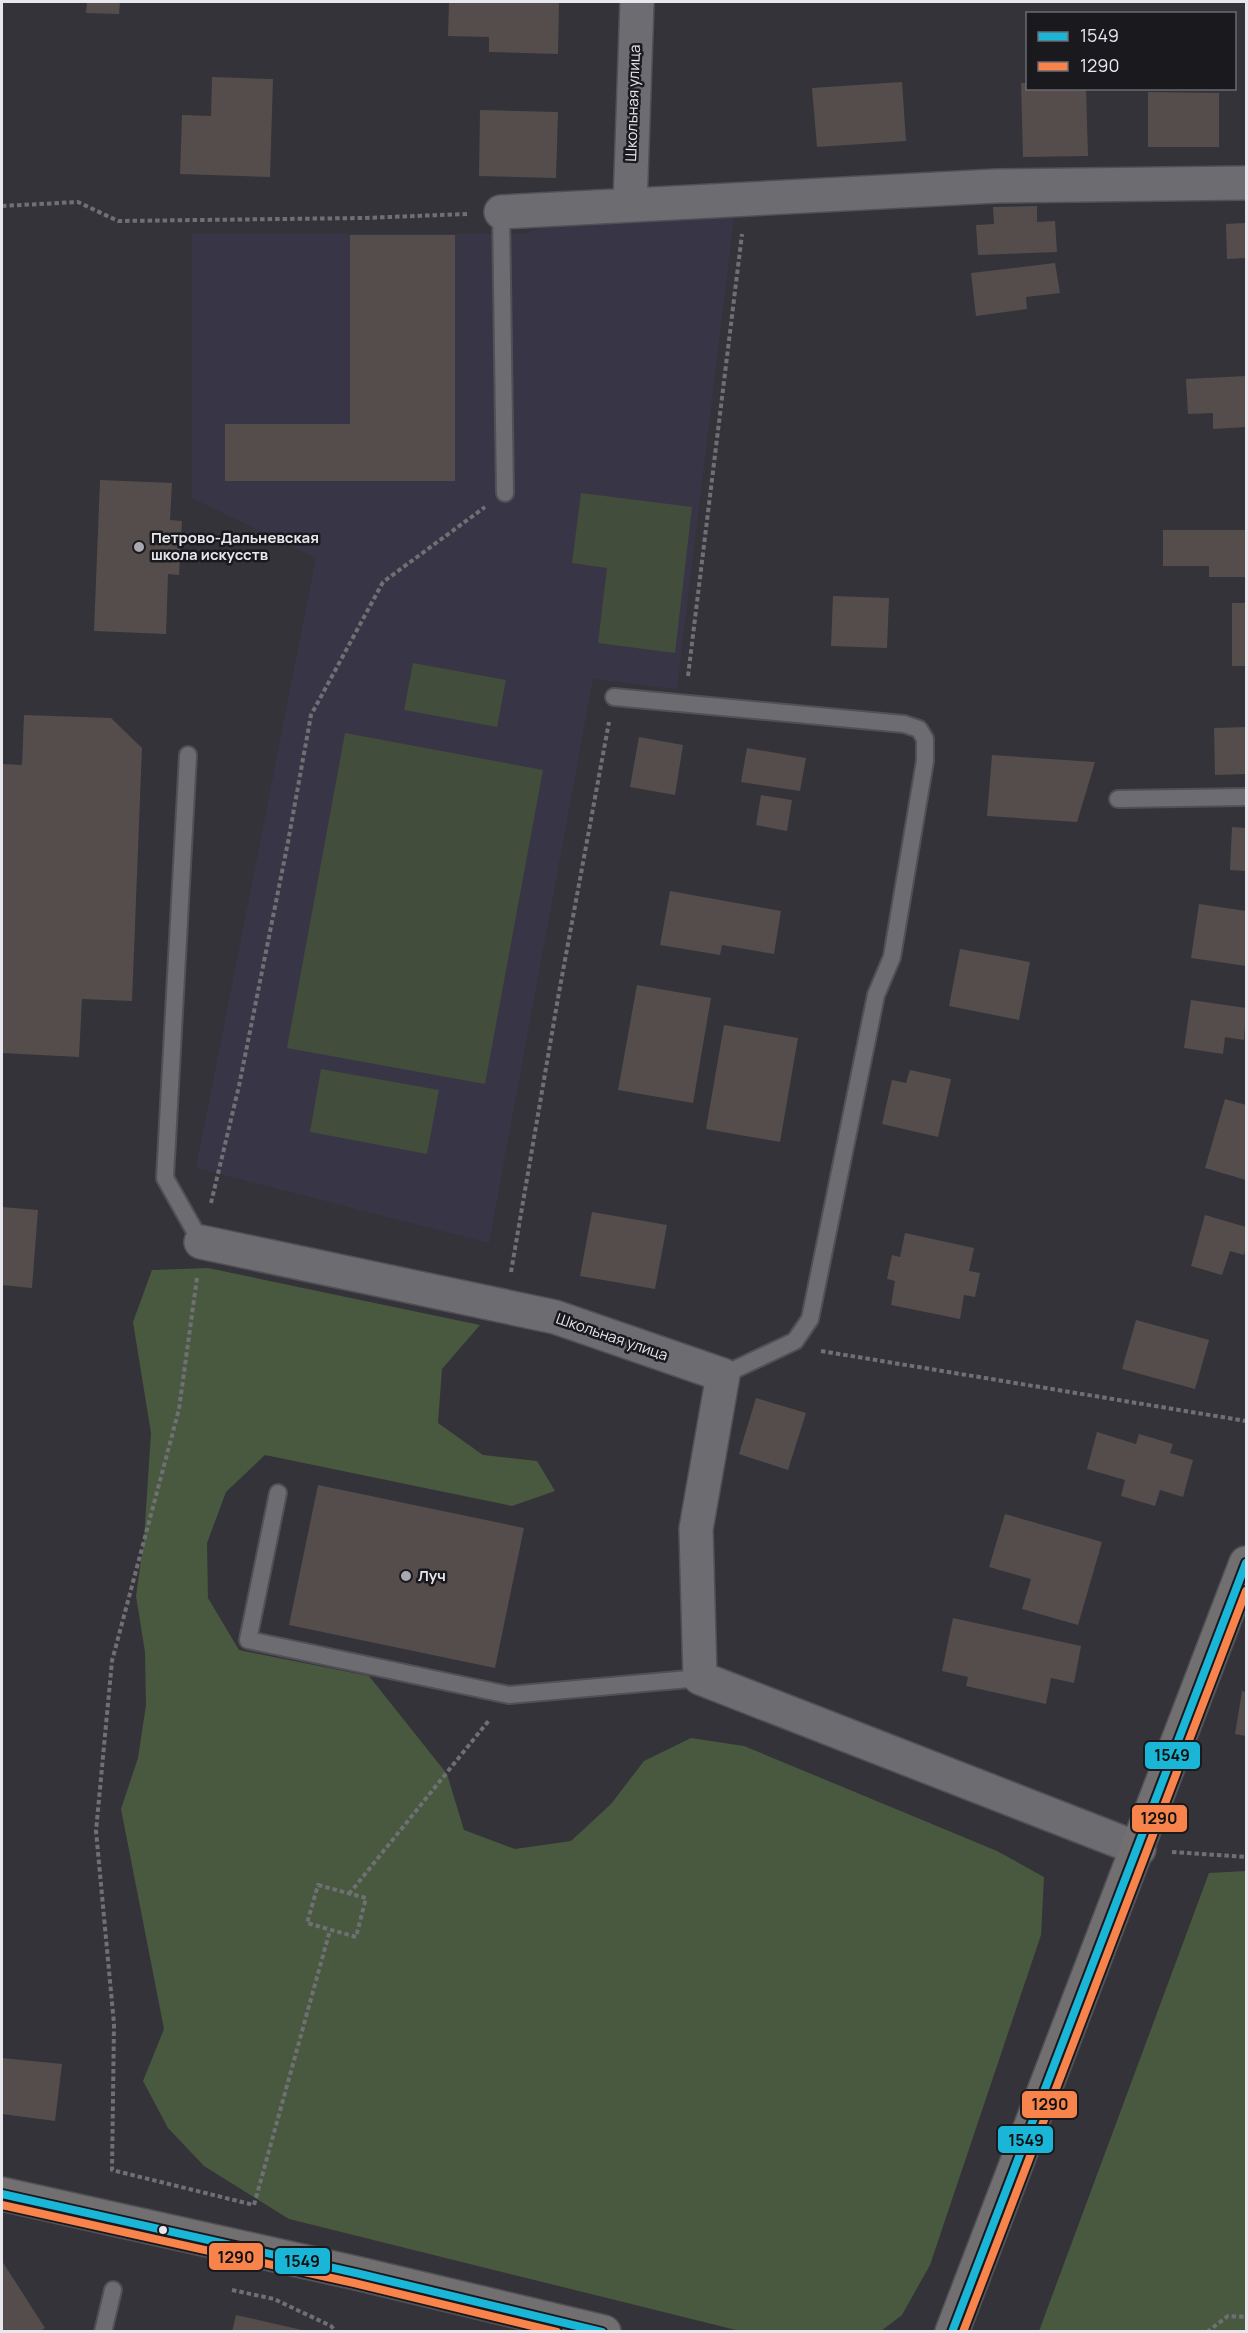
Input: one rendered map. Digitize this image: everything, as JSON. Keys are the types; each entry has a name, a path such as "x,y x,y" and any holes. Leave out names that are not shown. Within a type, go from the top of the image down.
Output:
{"main road":[{"path":"952,2331 1246,1563"},
{"path":"2,2194 604,2331"}],"street":[{"name":"Школьная улица","path":"630,206 637,2"},
{"path":"501,212 996,186 1246,183"},
{"name":"Школьная улица","path":"201,1242 555,1317 723,1375"},
{"path":"723,1375 696,1529 700,1678 1138,1849"}],"lane":[{"path":"501,212 505,493"},
{"path":"614,697 904,724 919,729 925,739 925,761 892,957 876,995 810,1319 795,1341 723,1375"},
{"path":"188,755 165,1178 201,1242"},
{"path":"1118,799 1246,797"},
{"path":"279,1493 248,1640 509,1695 700,1678"},
{"path":"103,2331 113,2290"}],"path":[{"path":"685,704 746,200"},
{"path":"2,206 78,202 118,221 363,218 501,212"},
{"path":"330,1930 254,2205 112,2170 114,2024 96,1831 112,1661 179,1409 201,1242 239,1086 311,715 383,582 505,493"},
{"path":"505,1307 558,998 614,697"},
{"path":"795,1341 816,1351 1246,1421"},
{"path":"349,1894 509,1695"},
{"path":"1138,1849 1246,1857"},
{"path":"318,1885 366,1898 356,1937 330,1930 307,1923 318,1885"},
{"path":"232,2290 274,2299 331,2326 336,2331"},
{"path":"1207,2331 1228,2316 1246,2317"}],"shaded area":[{"path":"734,217 677,689 593,679 489,1243 196,1168 316,558 192,498 192,234 524,234 551,223"}],"green space":[{"path":"581,493 692,507 675,653 598,643 607,568 572,563"},
{"path":"413,663 506,680 497,727 404,710"},
{"path":"345,733 543,770 485,1084 287,1048"},
{"path":"321,1069 439,1090 427,1154 310,1132"},
{"path":"208,1268 480,1325 442,1369 438,1423 483,1455 537,1461 555,1491 512,1506 265,1455 226,1492 207,1543 208,1598 239,1650 369,1676 447,1774 464,1830 515,1849 571,1841 611,1804 644,1761 691,1738 744,1746 997,1851 1044,1877 1041,1935 930,2265 902,2315 881,2331 740,2331 289,2219 204,2166 168,2128 143,2081 164,2029 121,1809 138,1758 146,1705 145,1652 136,1596 144,1539 151,1433 133,1322 152,1270"},
{"path":"1246,1871 1246,2331 1039,2331 1209,1873"}],"building":[{"path":"87,2 120,2 119,14 86,13"},
{"path":"449,2 559,2 558,54 489,52 489,37 448,36"},
{"path":"212,77 273,79 270,177 180,174 182,115 211,116"},
{"path":"902,82 906,141 817,147 812,88"},
{"path":"1021,83 1026,83 1026,90 1086,90 1088,156 1023,157"},
{"path":"1148,92 1219,93 1219,147 1148,147"},
{"path":"480,110 558,112 556,178 479,176"},
{"path":"1037,206 1037,222 1055,221 1057,252 978,255 976,225 994,224 993,207"},
{"path":"1246,223 1246,258 1227,259 1226,224"},
{"path":"350,235 455,235 455,481 225,481 225,424 350,424"},
{"path":"1055,263 1060,293 1026,297 1027,309 976,316 971,273"},
{"path":"1246,376 1246,427 1213,429 1213,413 1188,414 1186,379"},
{"name":"Петрово-Дальневская школа искусств","path":"100,480 172,483 170,520 182,521 179,575 168,574 166,634 94,631"},
{"path":"1163,530 1246,530 1246,577 1209,577 1209,566 1163,566"},
{"path":"833,596 889,598 887,648 831,646"},
{"path":"1232,603 1246,603 1246,666 1232,666"},
{"path":"24,715 111,718 142,748 132,1001 82,999 79,1057 2,1053 2,764 22,765"},
{"path":"1246,727 1246,774 1215,775 1214,728"},
{"path":"639,737 683,745 675,795 630,787"},
{"path":"747,748 806,758 800,791 741,782"},
{"path":"992,755 1095,762 1077,822 987,816"},
{"path":"761,795 792,800 787,831 756,825"},
{"path":"1232,827 1246,828 1246,871 1230,870"},
{"path":"670,891 781,911 774,954 722,945 720,955 660,945"},
{"path":"1199,904 1246,911 1246,966 1191,958"},
{"path":"960,949 1030,962 1019,1020 949,1006"},
{"path":"637,985 711,998 693,1103 618,1090"},
{"path":"1191,1000 1246,1008 1244,1040 1225,1037 1223,1054 1184,1048"},
{"path":"724,1025 798,1038 780,1142 706,1129"},
{"path":"910,1070 951,1079 938,1137 882,1124 892,1080 906,1083"},
{"path":"1225,1099 1246,1105 1246,1180 1205,1168"},
{"path":"2,1207 38,1210 32,1288 2,1285"},
{"path":"592,1212 667,1225 655,1289 580,1276"},
{"path":"1205,1215 1246,1227 1244,1255 1230,1251 1222,1275 1191,1266"},
{"path":"905,1233 974,1248 969,1271 980,1273 975,1297 964,1295 960,1319 891,1305 895,1281 887,1279 892,1255 900,1257"},
{"path":"1136,1320 1209,1340 1195,1389 1122,1369"},
{"path":"756,1398 806,1413 788,1470 739,1454"},
{"path":"1097,1432 1136,1444 1139,1434 1173,1444 1170,1453 1193,1460 1183,1497 1160,1490 1155,1506 1121,1496 1125,1480 1087,1469"},
{"name":"Луч","path":"318,1485 524,1528 495,1668 289,1625"},
{"path":"1005,1514 1102,1542 1078,1625 1022,1609 1031,1579 989,1567"},
{"path":"953,1618 1081,1646 1074,1683 1051,1678 1046,1704 966,1686 968,1677 942,1671"},
{"path":"1242,1691 1246,1692 1246,1736 1235,1734"},
{"path":"2,2058 62,2064 55,2121 2,2114"},
{"path":"2,2261 45,2328 39,2332 2,2332"},
{"path":"236,2315 306,2331 306,2332 232,2332"}],"transit line":[{"name":"1549","path":"952,2332 1246,1563"},
{"name":"1290","path":"963,2332 1246,1591"},
{"name":"1549","path":"2,2194 356,2273 602,2332"},
{"name":"1290","path":"2,2205 354,2283 557,2332"}],"place":[{"name":"Петрово-Дальневская школа искусств","path":"139,547"},
{"name":"Луч","path":"406,1576"}]}
